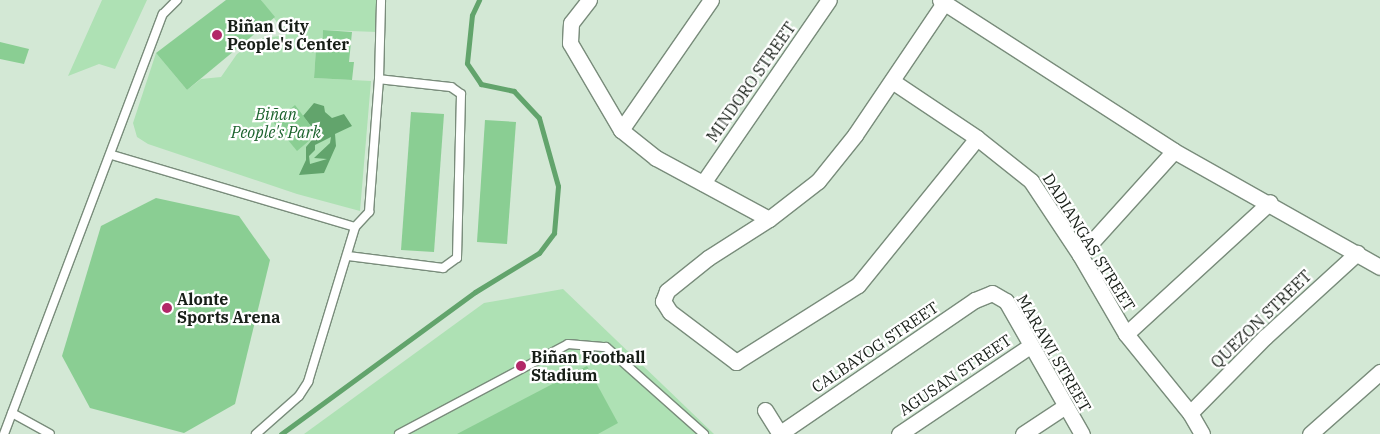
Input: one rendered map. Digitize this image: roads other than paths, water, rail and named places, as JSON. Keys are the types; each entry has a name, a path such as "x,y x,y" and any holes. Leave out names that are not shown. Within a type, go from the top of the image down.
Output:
{"street":[{"path":"589,0 571,24 570,43 621,130 656,158 769,219"},
{"path":"621,130 711,0"},
{"name":"MINDORO STREET","path":"703,184 829,0"},
{"path":"977,138 858,285 736,362 670,312 663,301 667,291 708,258 769,219 818,181 855,135 892,81 942,1 1174,151 1270,202 1380,266"},
{"name":"DADIANGAS STREET","path":"892,81 977,138 1031,181 1080,255 1126,334 1190,413 1202,434"},
{"path":"1080,255 1174,151"},
{"path":"1126,334 1270,202"},
{"name":"QUEZON STREET","path":"1190,413 1265,337 1357,252"},
{"name":"MARAWI STREET","path":"992,293 1006,301 1064,407 1082,434"},
{"name":"CALBAYOG STREET","path":"779,434 975,300 992,293"},
{"name":"AGUSAN STREET","path":"899,434 1030,346"},
{"path":"1310,434 1380,372"},
{"path":"1024,434 1064,407"},
{"path":"765,410 779,434"}],"lane":[{"path":"4,434 112,155 163,14 177,0"},
{"path":"256,434 299,396 308,382 356,227 369,212 379,79 382,0"},
{"path":"348,256 443,268 457,258 461,94 451,87 379,79"},
{"path":"112,155 356,227"},
{"path":"399,434 568,344 606,347 704,434"},
{"path":"12,413 50,434"}],"waterway":[{"path":"281,434 475,292 539,253 554,233 558,186 539,118 514,91 481,84 467,63 472,15 479,0"}],"place":[{"name":"Biñan City People's Center","path":"217,35"},
{"name":"Alonte Sports Arena","path":"167,308"},
{"name":"Biñan Football Stadium","path":"521,366"}],"park label":[{"name":"Biñan People's Park","path":"276,123"}]}
